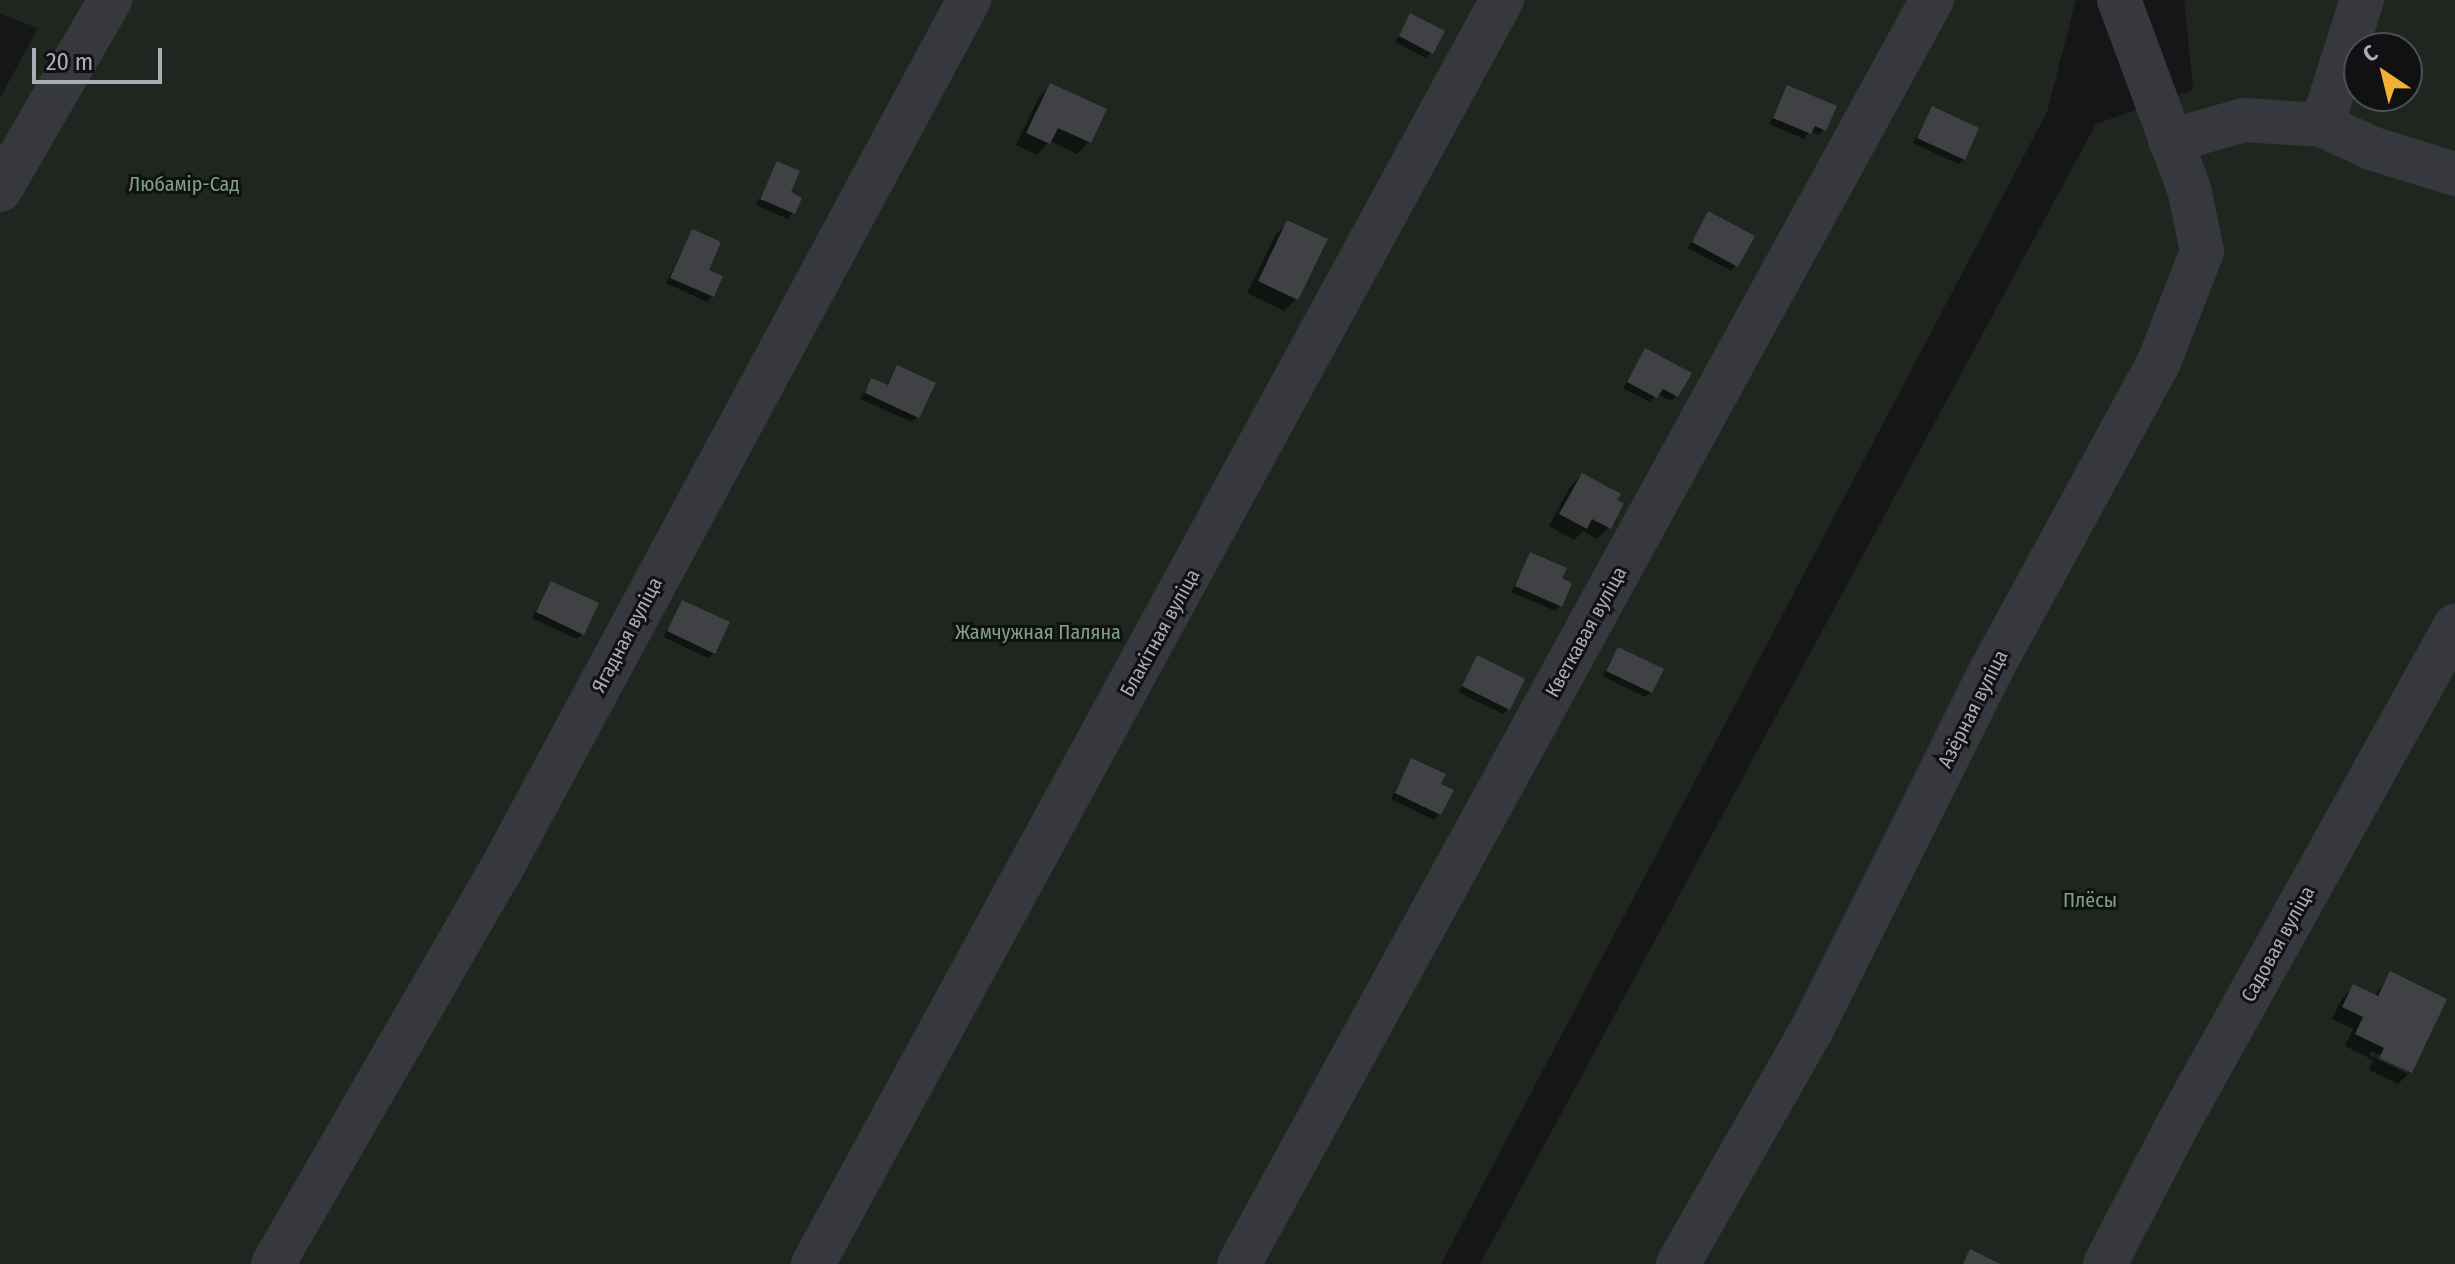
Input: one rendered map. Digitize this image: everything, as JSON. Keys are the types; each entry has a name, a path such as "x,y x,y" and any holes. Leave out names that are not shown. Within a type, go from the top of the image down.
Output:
{"street":[{"path":"0,190 110,0"},
{"name":"Ягадная вуліца","path":"273,1264 498,875 969,0"},
{"name":"Блакітная вуліца","path":"813,1264 1502,0"},
{"name":"Кветкавая вуліца","path":"1239,1264 1932,0"},
{"name":"Азёрная вуліца","path":"1678,1264 1811,1031 1990,672 2159,362 2202,251 2189,189 2119,0"},
{"path":"2322,125 2362,0"},
{"path":"2170,141 2244,120 2322,125 2371,148 2455,174"},
{"name":"Садовая вуліца","path":"2105,1264 2179,1122 2455,626"}],"green space":[{"name":"Жамчужная Паляна","path":"0,0 2076,0 2047,112 1441,1264 0,1264 0,98 38,28 0,14"},
{"name":"Плёсы","path":"2184,0 2455,0 2455,1264 1480,1264 2096,124 2193,90"}],"building":[{"path":"1410,13 1445,31 1433,54 1399,36"},
{"path":"1050,83 1107,109 1091,143 1058,128 1050,144 1026,133"},
{"path":"1787,85 1837,106 1826,131 1815,126 1811,134 1773,118"},
{"path":"1932,106 1979,128 1965,160 1917,138"},
{"path":"777,161 800,171 791,192 802,198 795,214 760,199"},
{"path":"1708,211 1755,236 1738,267 1692,242"},
{"path":"1287,220 1328,239 1298,300 1258,281"},
{"path":"692,229 721,242 709,270 723,276 714,297 670,278"},
{"path":"1645,348 1692,373 1678,397 1663,389 1657,398 1627,382"},
{"path":"897,365 936,383 919,418 865,393 871,378 888,385"},
{"path":"1582,473 1621,494 1617,500 1624,503 1611,529 1592,519 1587,529 1559,514"},
{"path":"1530,552 1567,568 1562,578 1572,583 1562,607 1515,586"},
{"path":"551,581 599,603 584,635 536,612"},
{"path":"682,600 730,622 715,654 667,631"},
{"path":"1618,647 1664,669 1652,693 1606,671"},
{"path":"1477,655 1525,679 1510,710 1462,686"},
{"path":"1411,758 1446,774 1441,784 1454,790 1441,815 1395,793"},
{"path":"2390,971 2447,999 2412,1073 2379,1058 2384,1048 2355,1034 2363,1017 2342,1007 2353,984 2378,996"},
{"path":"1970,1249 2000,1264 1963,1264"}],"park label":[{"name":"Любамір-Сад","path":"184,184"}]}
